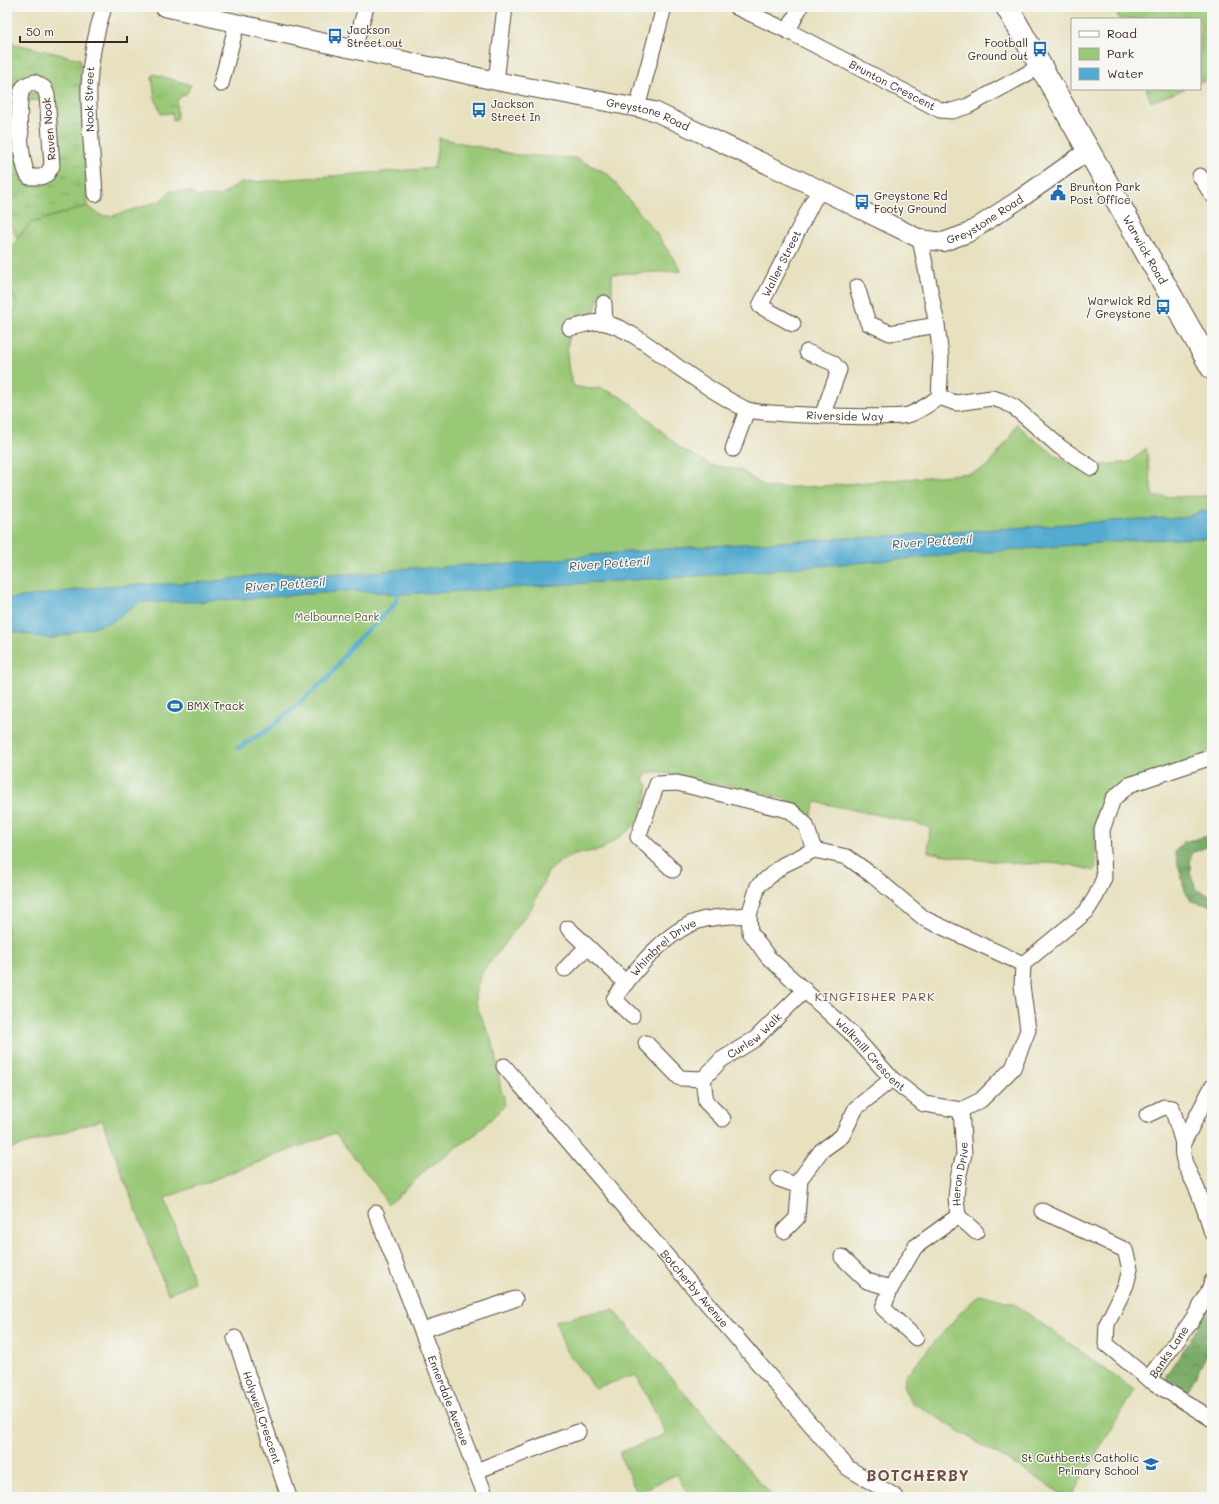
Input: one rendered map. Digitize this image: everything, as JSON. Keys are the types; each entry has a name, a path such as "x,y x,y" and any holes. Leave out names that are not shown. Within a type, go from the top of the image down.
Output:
{"main road":[{"name":"Warwick Road","path":"1007,7 1042,66 1088,151 1212,368"}],"street":[{"name":"Nook Street","path":"95,194 89,86 92,54 104,7"},
{"name":"Greystone Road","path":"164,7 237,22 496,81 654,111 681,122 920,240 943,242 968,233 1020,199 1088,151"},
{"path":"354,49 366,7"},
{"path":"496,81 505,7"},
{"path":"637,108 664,7"},
{"name":"Brunton Crescent","path":"736,7 788,31 940,110 952,111 968,106 1042,66"},
{"path":"788,31 800,7"},
{"path":"221,84 237,22"},
{"name":"Raven Nook","path":"34,82 44,88 47,96 52,166 47,174 29,177 23,165 14,133 21,94 27,84 34,82"},
{"path":"1200,176 1212,195"},
{"name":"Waller Street","path":"793,324 760,306 813,201 821,190"},
{"path":"920,240 937,325 940,357 939,397 956,403 992,398 1002,401 1014,407 1060,446 1092,468"},
{"path":"856,287 868,323 890,333 937,325"},
{"path":"570,328 605,323 604,302"},
{"name":"Riverside Way","path":"605,323 650,346 702,384 747,410 822,416 906,415 921,410 939,397"},
{"path":"807,352 833,363 839,370 822,416"},
{"path":"733,449 747,410"},
{"path":"961,1110 981,1100 1013,1068 1028,1030 1022,985 1023,964 1086,912 1096,896 1104,878 1102,830 1113,799 1129,785 1212,757"},
{"path":"673,870 638,836 657,784 677,783 791,811 806,825 814,850 847,857 872,875 926,920 1023,964"},
{"name":"Walkmill Crescent","path":"814,850 783,865 758,886 749,915 750,932 768,956 850,1032 892,1079 924,1104 961,1110"},
{"name":"Whimbrel Drive","path":"632,1016 614,999 626,983 664,942 681,928 705,919 749,915"},
{"path":"568,928 626,983"},
{"path":"565,970 587,946"},
{"name":"Curlew Walk","path":"703,1079 721,1060 755,1039 806,990"},
{"path":"646,1043 680,1078 703,1079 706,1102 722,1119"},
{"name":"Botcherby Avenue","path":"504,1066 848,1468 896,1497"},
{"path":"784,1231 797,1218 800,1179 822,1151 842,1136 856,1108 892,1079"},
{"path":"1212,1087 1183,1142 1181,1151 1184,1164 1199,1194 1212,1234"},
{"path":"1146,1114 1164,1107 1172,1108 1183,1142"},
{"name":"Heron Drive","path":"916,1338 883,1308 891,1288 915,1247 958,1216 956,1198 958,1178 964,1154 961,1110"},
{"path":"779,1179 799,1186"},
{"path":"1042,1211 1125,1250 1130,1269 1126,1285 1107,1324 1106,1344 1148,1379"},
{"name":"Ennerdale Avenue","path":"376,1213 486,1497"},
{"path":"958,1216 976,1232"},
{"path":"842,1257 866,1281 891,1288"},
{"name":"Banks Lane","path":"1212,1281 1210,1290 1196,1312 1148,1379 1212,1419"},
{"path":"422,1330 515,1299"},
{"name":"Holywell Crescent","path":"234,1338 289,1497"},
{"path":"476,1471 578,1432"}],"green space":[{"path":"1115,7 1212,7 1212,79 1201,83 1201,18 1119,18"},
{"path":"7,42 80,59 87,206 31,223 17,238 7,218 7,143 15,143 21,168 46,181 51,103 31,78 17,118 7,121"},
{"path":"154,74 191,85 187,93 179,99 177,103 177,119 173,120 172,113 161,114 155,98 152,77"},
{"path":"1146,90 1182,90 1151,102"},
{"path":"38,92 44,100 25,101 28,94"},
{"name":"Melbourne Park","path":"439,138 517,155 575,158 607,173 656,233 682,271 612,274 612,296 598,298 594,313 570,324 568,363 571,378 574,386 588,389 601,388 621,397 633,405 680,448 710,465 740,470 767,488 824,486 972,473 987,467 1008,440 1017,424 1033,439 1071,466 1091,466 1130,462 1146,448 1153,497 1212,496 1212,750 1111,795 1104,802 1095,821 1096,867 1094,871 1071,865 1047,863 1023,864 970,859 928,852 930,828 916,823 816,802 810,817 802,808 775,796 740,788 695,781 665,773 650,773 643,779 648,785 646,799 639,818 632,828 601,850 575,854 560,862 548,872 531,909 481,974 475,995 478,1011 490,1036 496,1055 501,1091 504,1097 504,1106 477,1133 427,1169 388,1205 375,1184 335,1133 165,1198 194,1282 168,1294 102,1120 7,1150 7,318 14,314 18,306 7,280 7,251 31,223 87,206 102,216 112,216 160,201 170,191 190,192 198,197 220,196 240,183 434,168"},
{"path":"7,280 18,306 14,314 7,318"},
{"path":"1212,835 1212,845 1191,853 1190,871 1196,890 1212,896 1212,906 1191,901 1185,891 1175,852 1183,842"},
{"path":"1212,1291 1212,1345 1188,1390 1181,1392 1167,1385 1166,1375 1198,1328"},
{"path":"980,1294 1013,1303 1134,1390 1071,1497 1067,1497 912,1402 904,1389 905,1376 961,1312"},
{"path":"614,1310 773,1497 688,1497 677,1474 637,1493 619,1453 666,1434 636,1375 595,1388 566,1351 555,1321 600,1311"}],"water":[{"name":"River Petteril","path":"1212,511 1212,538 1135,540 695,576 446,592 398,594 350,591 197,602 139,602 112,622 50,639 7,630 7,599 108,586 209,582 266,574 362,574 408,568 521,564 592,555 691,547 955,532 1140,519 1181,518 1200,512"}],"waterway":[{"path":"238,748 273,726 328,678 352,645 394,605 398,594 397,589"}],"place":[{"name":"Jackson Street out","path":"335,36"},
{"name":"Football Ground out","path":"1040,49"},
{"name":"Jackson Street In","path":"479,110"},
{"name":"Brunton Park Post Office","path":"1058,193"},
{"name":"Greystone Rd Footy Ground","path":"862,202"},
{"name":"Warwick Rd / Greystone","path":"1163,307"},
{"name":"BMX Track","path":"175,706"},
{"name":"St Cuthberts Catholic Primary School","path":"1151,1464"}],"district":[{"name":"KINGFISHER PARK","path":"875,997"},
{"name":"BOTCHERBY","path":"918,1476"}]}
